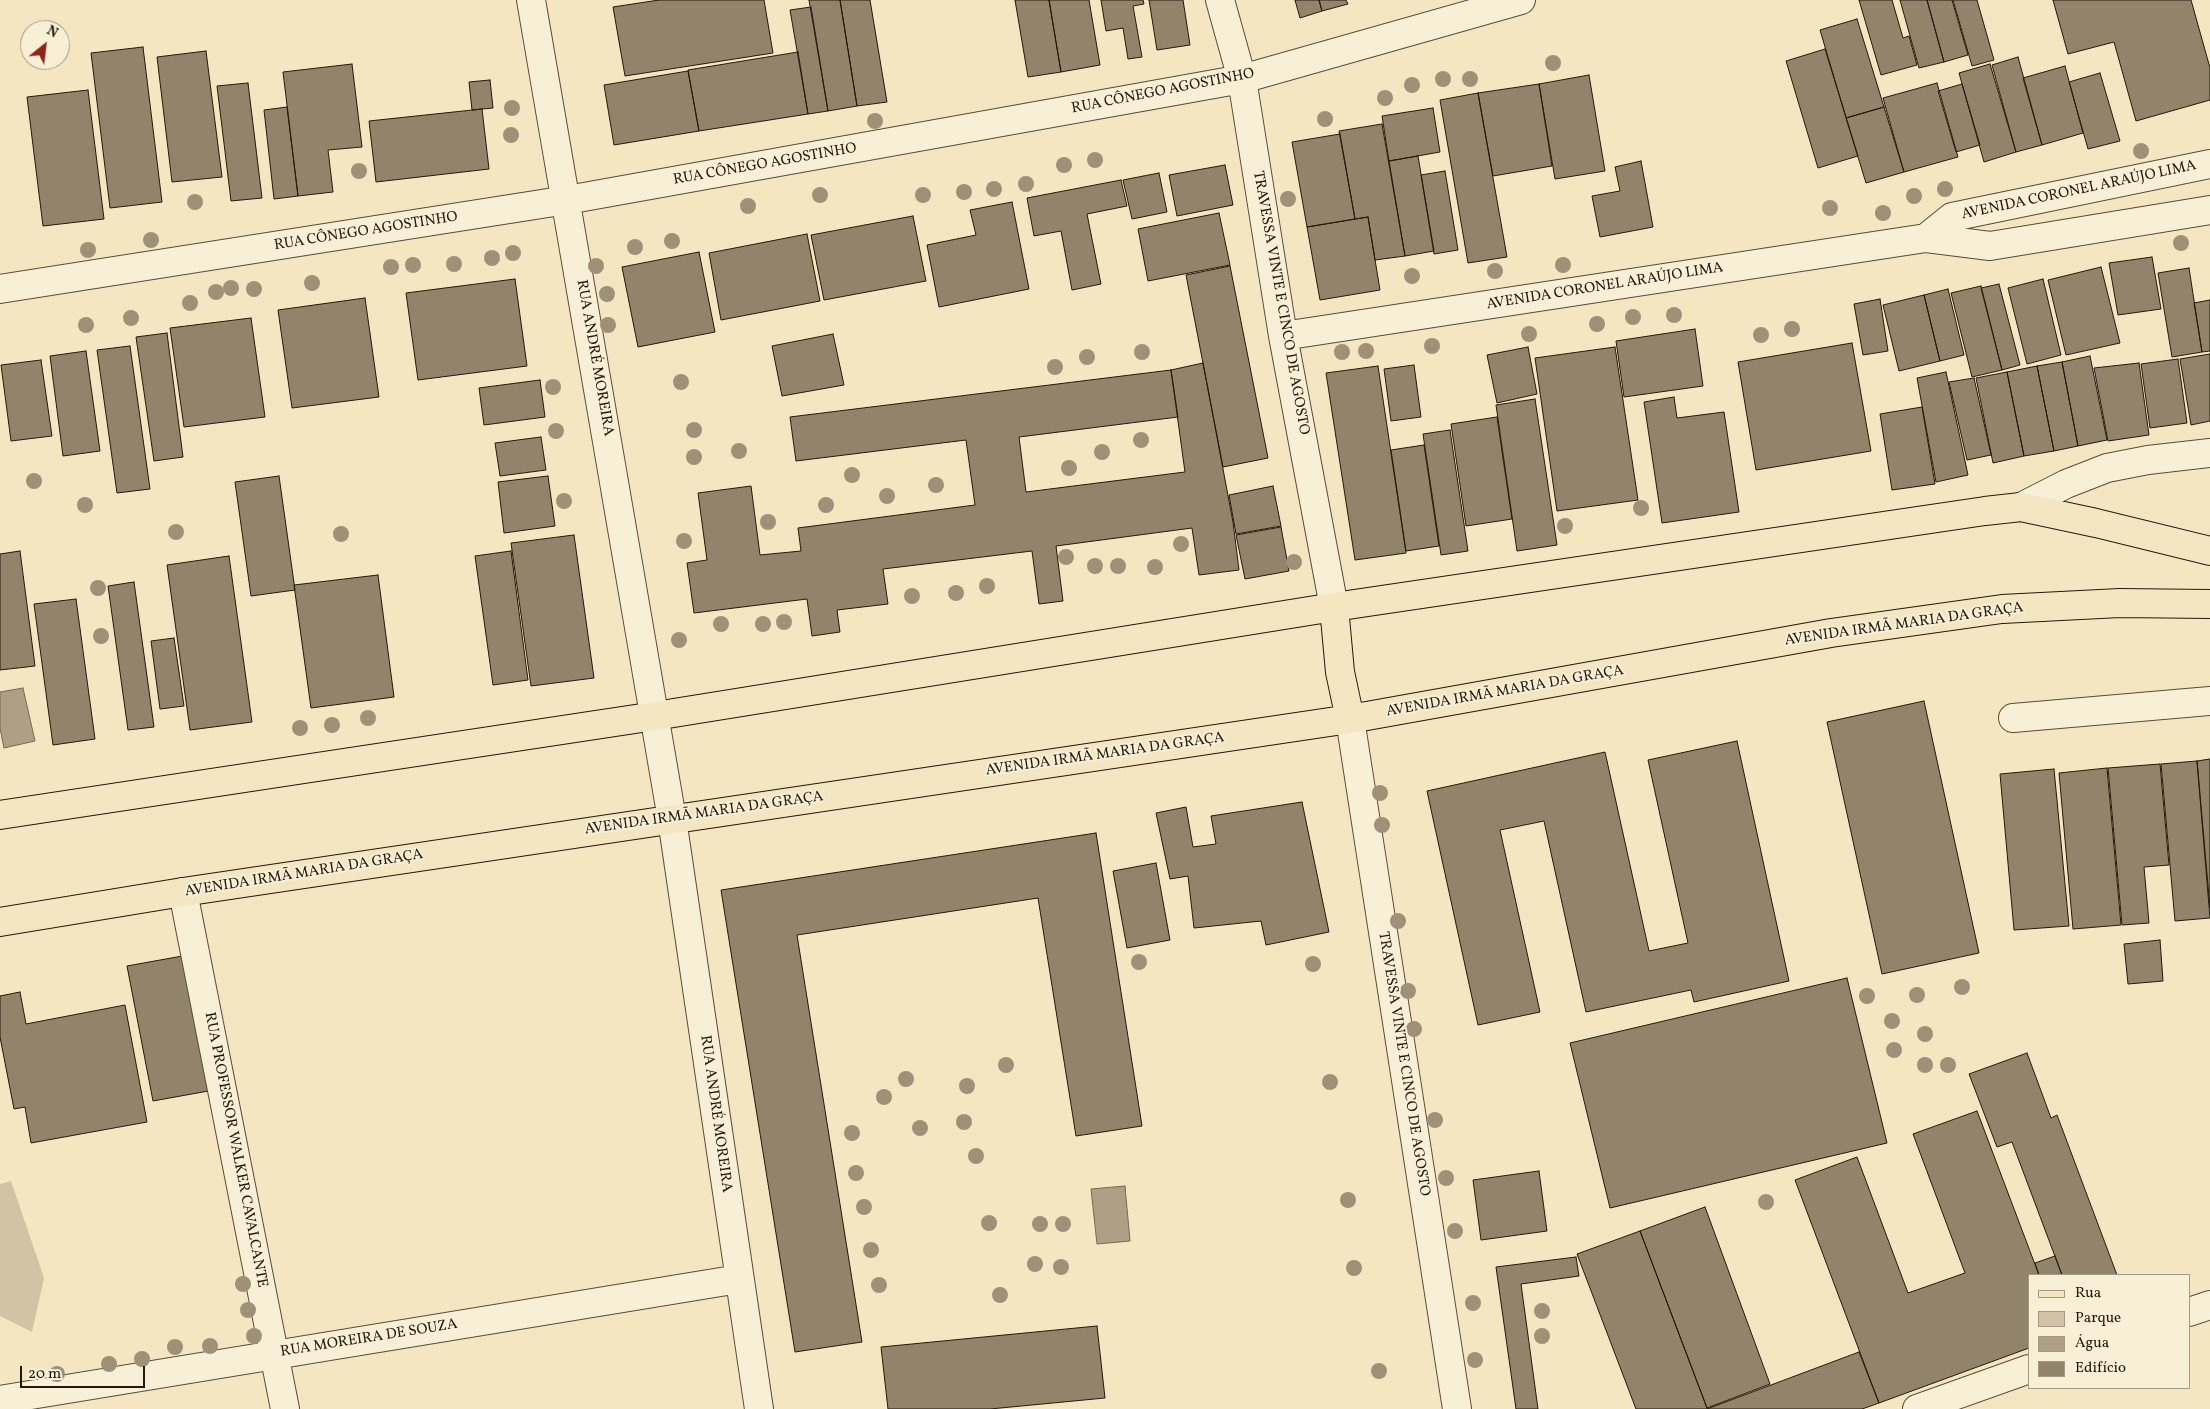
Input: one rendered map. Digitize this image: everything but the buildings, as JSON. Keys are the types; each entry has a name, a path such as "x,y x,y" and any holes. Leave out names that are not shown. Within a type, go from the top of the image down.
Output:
{"main road":[{"path":"0,815 655,716 1334,607 2021,507 2206,550"},
{"name":"AVENIDA IRMÃ MARIA DA GRAÇA","path":"0,922 183,892 1350,719 1832,633 2002,609 2120,603 2210,604"},
{"path":"1334,607 1340,672 1350,719"}],"street":[{"name":"RUA ANDRÉ MOREIRA","path":"531,0 567,200 672,819 759,1409"},
{"name":"TRAVESSA VINTE E CINCO DE AGOSTO","path":"1220,0 1242,79 1283,336 1334,607"},
{"name":"RUA CÔNEGO AGOSTINHO","path":"0,289 567,200 1242,79 1521,0"},
{"name":"AVENIDA CORONEL ARAÚJO LIMA","path":"1926,238 1952,217 2210,164"},
{"name":"AVENIDA CORONEL ARAÚJO LIMA","path":"1283,336 1926,238 1990,246 2210,210"},
{"path":"2021,507 2066,484 2107,468 2148,460 2210,453"},
{"path":"2013,718 2210,701"},
{"name":"TRAVESSA VINTE E CINCO DE AGOSTO","path":"1350,719 1458,1409"},
{"name":"RUA PROFESSOR WALKER CAVALCANTE","path":"183,892 276,1354 285,1409"},
{"name":"RUA MOREIRA DE SOUZA","path":"0,1400 739,1279"},
{"path":"2190,1312 2210,1305"},
{"path":"1917,1409 2028,1369"}],"green space":[{"path":"11,1181 44,1278 32,1332 0,1316 0,1184"}],"water":[{"path":"23,688 35,741 4,748 0,728 0,692"},
{"path":"1125,1186 1130,1241 1097,1244 1091,1189"}]}
